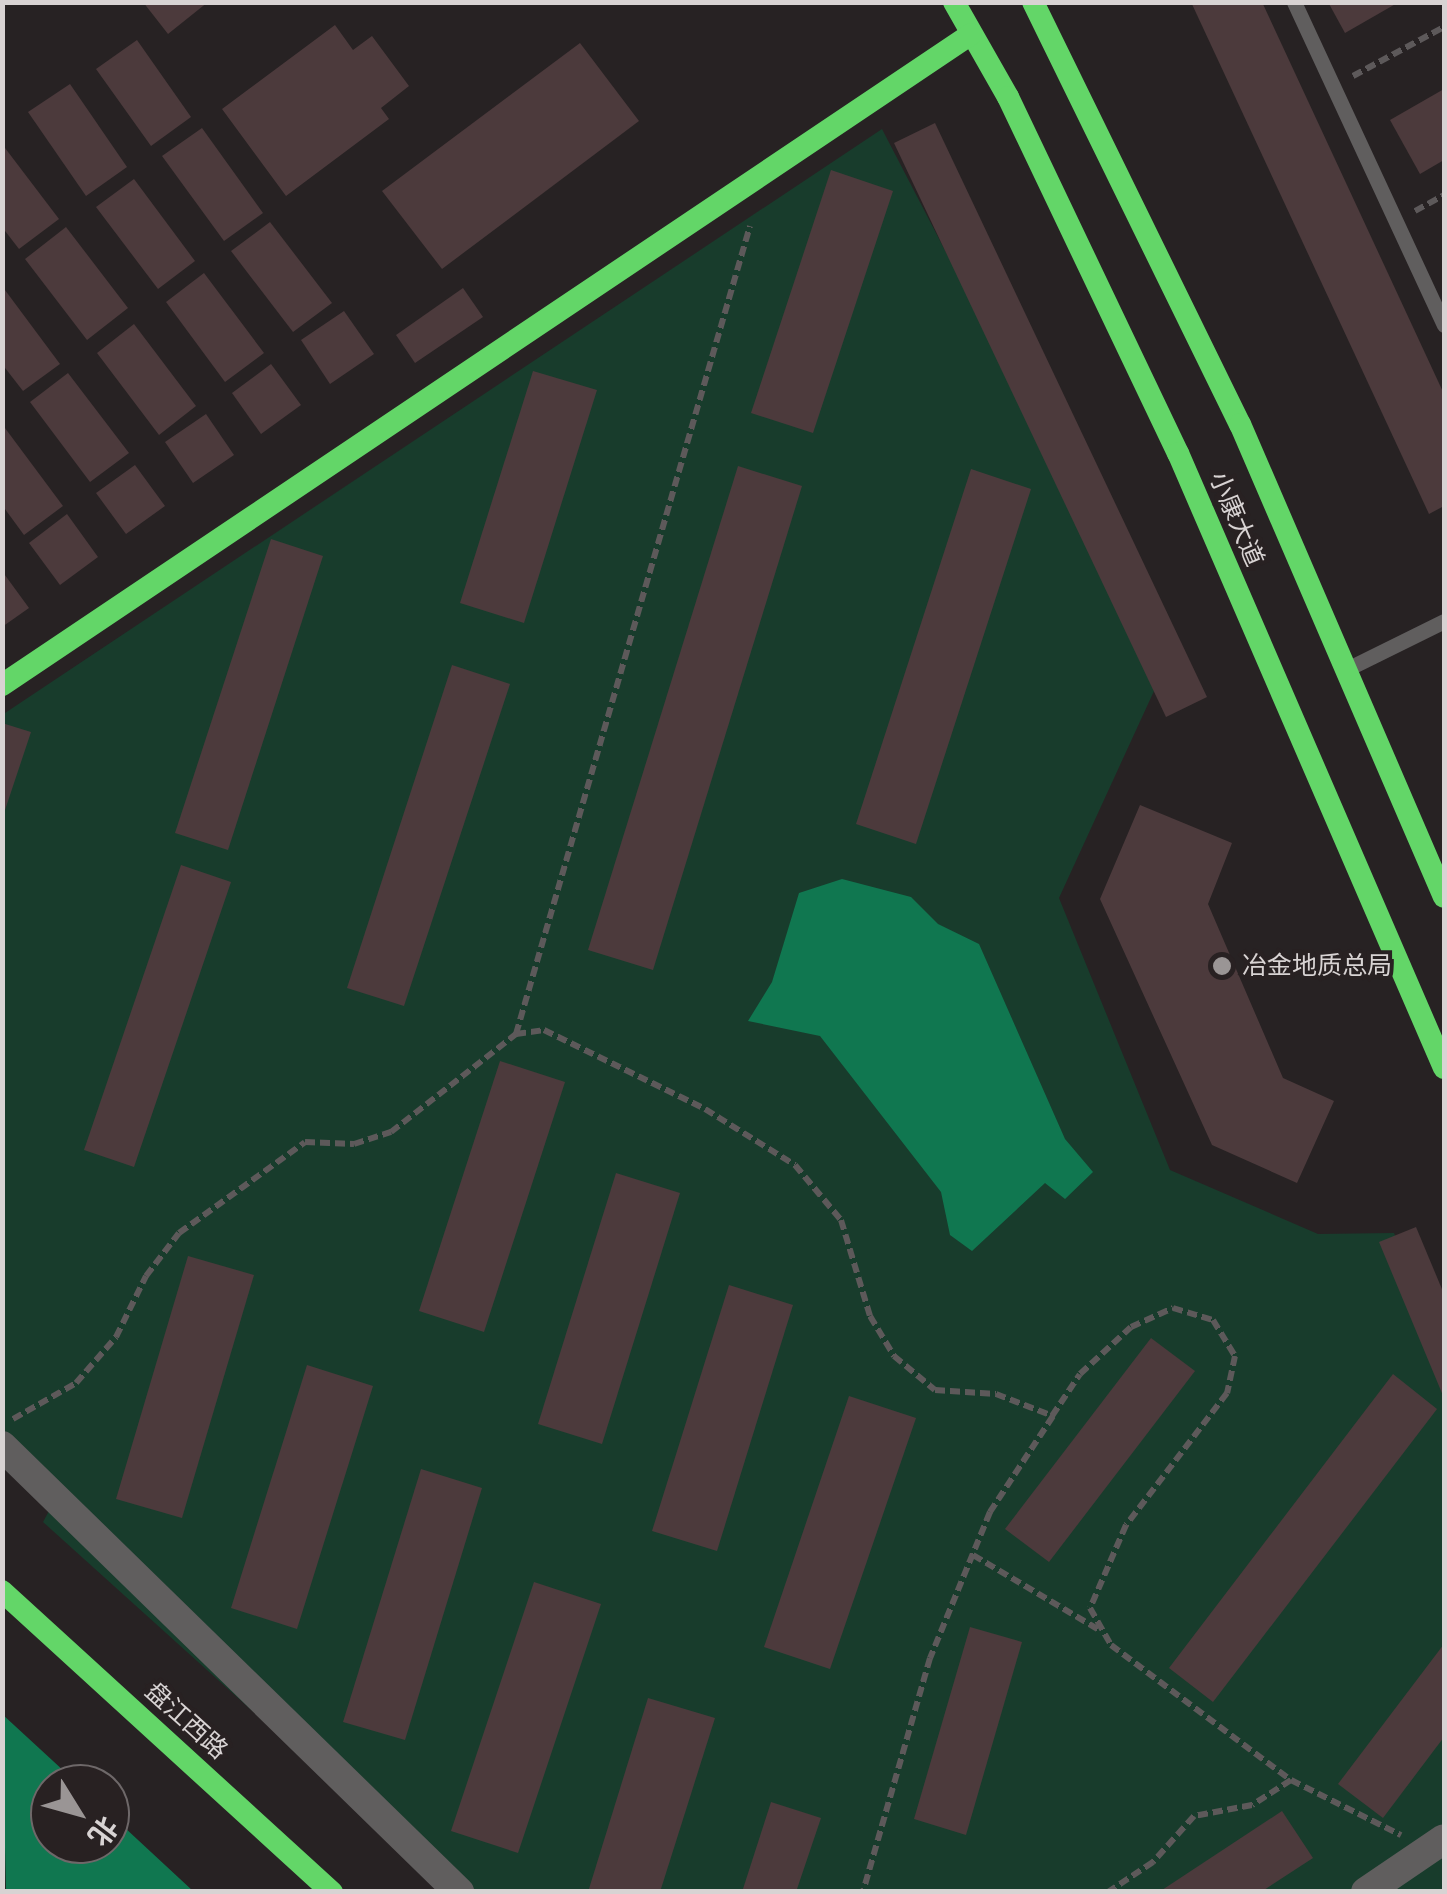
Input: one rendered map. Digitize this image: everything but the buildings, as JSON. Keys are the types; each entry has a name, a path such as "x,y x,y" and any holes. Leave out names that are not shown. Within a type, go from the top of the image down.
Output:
{"main road":[{"name":"小康大道","path":"954,2 1178,453 1444,1068"},
{"name":"小康大道","path":"1033,2 1240,424 1345,670 1440,877"},
{"path":"2,685 972,34"},
{"name":"盘江西路","path":"2,1591 332,1892"}],"street":[{"path":"2,1446 458,1892"},
{"path":"1366,1892 1438,1844"}],"lane":[{"path":"1294,2 1444,325"},
{"path":"1345,670 1444,621"}],"path":[{"path":"1334,86 1444,28"},
{"path":"516,1034 764,177"},
{"path":"1396,222 1444,194"},
{"path":"2,1422 36,1412 76,1382 116,1337 146,1276 179,1233 305,1142 354,1144 391,1132 516,1034 544,1030 705,1109 795,1165 841,1220 870,1316 894,1356 935,1390 996,1394 1053,1416 1043,1430"},
{"path":"864,1892 930,1658 973,1555 1043,1430 1080,1374 1131,1327 1173,1308 1213,1320 1234,1356 1227,1393 1100,1572 1090,1608 1104,1633"},
{"path":"973,1555 1104,1633 1290,1780 1438,1844"},
{"path":"1108,1892 1153,1862 1194,1816 1252,1805 1290,1780"}],"shaded area":[{"path":"882,129 1099,547 1154,691 1059,898 1170,1170 1318,1234 1394,1233 1444,1357 1444,1891 452,1891 43,1522 62,1487 3,1431 2,715"},
{"path":"842,879 911,897 938,924 979,944 1065,1139 1093,1172 1065,1199 1045,1183 972,1251 950,1235 941,1192 820,1036 748,1021 772,982 799,893"},
{"path":"2,1714 56,1764 30,1764 30,1864 130,1864 130,1833 193,1891 6,1891"}],"traffic: fast":[{"path":"954,2 1008,97 1178,453 1444,1068"},
{"path":"1033,2 1240,424 1444,897"},
{"path":"2,685 971,34"},
{"path":"2,1591 332,1892"}],"place":[{"name":"冶金地质总局","path":"1222,966"}]}
